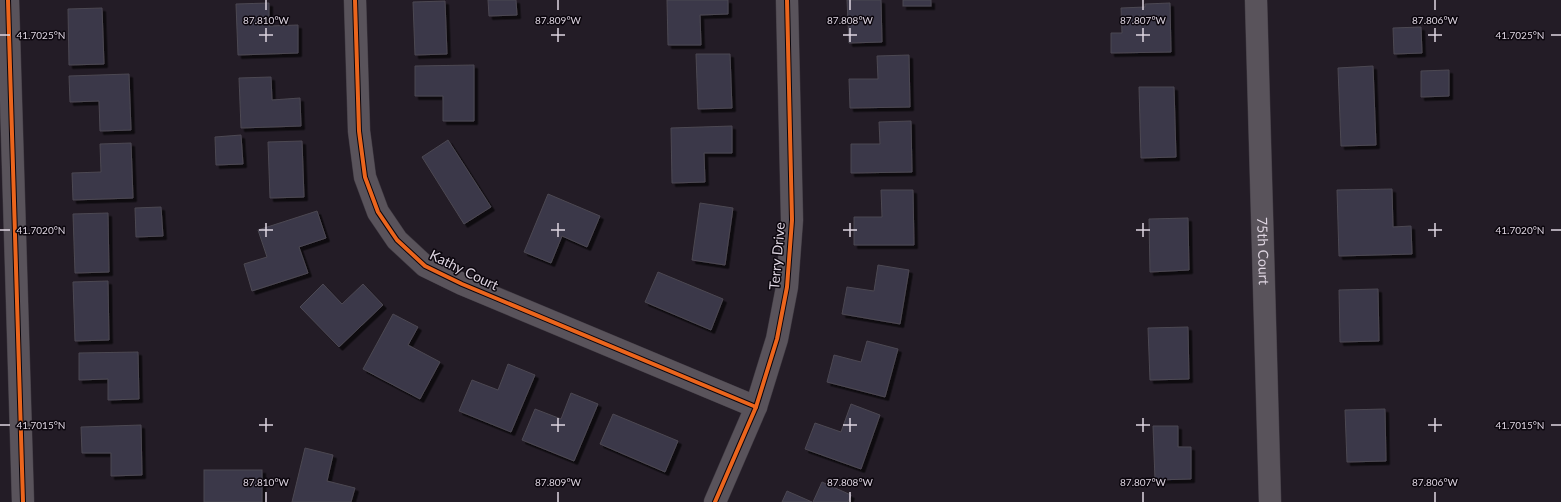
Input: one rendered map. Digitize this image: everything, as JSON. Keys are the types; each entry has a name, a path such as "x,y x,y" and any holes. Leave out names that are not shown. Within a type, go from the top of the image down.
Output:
{"street":[{"path":"8,0 23,502"},
{"name":"Kathy Court","path":"355,0 359,131 364,177 378,212 397,240 425,266 462,284 756,406"},
{"name":"Terry Drive","path":"715,502 756,406 777,339 787,287 792,220 787,0"},
{"name":"75th Court","path":"1256,0 1270,502"}],"building":[{"path":"488,0 516,0 517,15 489,16"},
{"path":"667,0 728,0 728,14 700,15 701,45 668,45"},
{"path":"847,0 881,0 882,42 849,43"},
{"path":"903,0 931,0 931,6 903,6"},
{"path":"445,1 447,54 415,55 413,2"},
{"path":"269,3 269,26 298,25 298,53 238,55 236,4"},
{"path":"1170,3 1171,52 1111,53 1111,33 1122,33 1121,8 1145,7 1145,4"},
{"path":"102,8 104,64 69,65 68,9"},
{"path":"1421,27 1422,53 1394,54 1393,28"},
{"path":"696,54 730,54 732,108 698,109"},
{"path":"909,55 910,107 850,108 849,79 878,79 877,56"},
{"path":"474,65 474,121 443,121 443,96 415,96 415,66"},
{"path":"1373,66 1376,145 1341,146 1338,68"},
{"path":"1449,70 1449,96 1421,97 1421,71"},
{"path":"129,74 131,130 100,131 99,101 70,102 69,76"},
{"path":"271,77 272,100 300,98 301,126 241,128 239,78"},
{"path":"1139,87 1174,87 1176,157 1141,158"},
{"path":"911,121 912,172 851,173 851,144 880,144 879,122"},
{"path":"732,126 732,153 704,153 705,182 672,183 671,128"},
{"path":"241,135 243,164 216,165 215,137"},
{"path":"448,140 491,207 464,224 422,157"},
{"path":"302,141 304,197 270,198 268,142"},
{"path":"131,143 133,198 73,200 72,173 101,172 100,144"},
{"path":"1392,189 1393,227 1411,226 1412,254 1339,256 1337,190"},
{"path":"881,190 913,190 914,245 854,245 854,217 882,217"},
{"path":"548,194 600,216 587,247 562,236 551,263 524,252"},
{"path":"700,203 733,208 725,265 692,260"},
{"path":"161,207 163,236 136,237 135,208"},
{"path":"317,211 326,238 299,247 308,273 252,291 244,264 267,257 258,230"},
{"path":"108,213 109,272 75,273 73,214"},
{"path":"1188,218 1189,270 1150,272 1149,219"},
{"path":"878,265 909,270 900,324 842,314 847,287 874,291"},
{"path":"658,272 723,299 711,330 645,302"},
{"path":"108,281 109,340 75,341 73,282"},
{"path":"323,284 342,304 363,284 383,305 339,347 300,307"},
{"path":"1378,289 1379,341 1340,342 1339,290"},
{"path":"393,314 418,327 408,345 440,362 420,399 363,369"},
{"path":"1188,327 1189,379 1150,380 1148,328"},
{"path":"867,341 898,349 885,397 827,382 834,355 861,362"},
{"path":"138,352 139,399 108,400 108,379 79,380 79,353"},
{"path":"508,364 535,375 511,432 459,411 472,380 498,390"},
{"path":"571,393 598,404 574,461 522,440 535,409 561,419"},
{"path":"851,404 880,415 861,469 805,449 815,423 841,432"},
{"path":"1385,409 1386,461 1347,462 1345,410"},
{"path":"613,414 678,441 665,472 600,444"},
{"path":"141,425 142,475 111,476 111,453 82,453 81,427"},
{"path":"1153,426 1178,426 1178,447 1191,447 1191,479 1155,480"},
{"path":"305,448 333,455 327,481 355,488 351,502 292,502"},
{"path":"204,470 262,470 262,502 204,502"},
{"path":"822,482 851,495 848,502 813,502"},
{"path":"787,491 812,502 782,502"}],"cycle path":[{"path":"8,0 23,502"},
{"path":"355,0 359,131 365,177 378,212 397,240 425,266 462,284 756,407"},
{"path":"715,502 756,407 777,339 787,287 792,220 787,0"}]}
